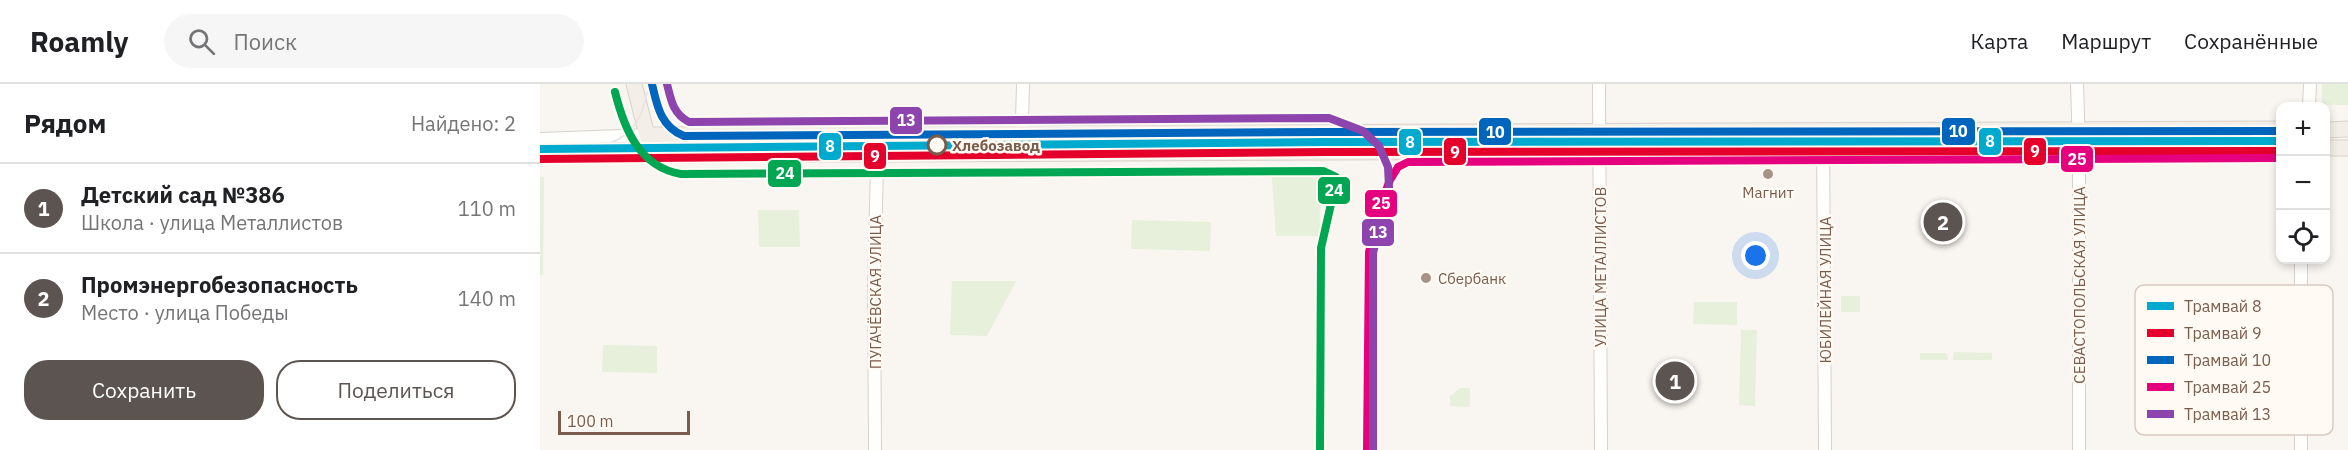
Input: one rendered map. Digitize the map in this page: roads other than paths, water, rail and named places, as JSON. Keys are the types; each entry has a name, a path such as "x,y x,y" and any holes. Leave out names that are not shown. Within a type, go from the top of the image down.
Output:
{"main road":[{"path":"634,84 652,155 1825,150 2079,156 2276,148"},
{"path":"647,135 2276,129"},
{"path":"2330,130 2348,129"},
{"path":"2330,148 2348,148"}],"street":[{"path":"1023,84 1026,153"},
{"name":"УЛИЦА МЕТАЛЛИСТОВ","path":"1599,84 1601,450"},
{"name":"СЕВАСТОПОЛЬСКАЯ УЛИЦА","path":"2077,84 2079,450"},
{"path":"2309,102 2310,84"},
{"name":"ЮБИЛЕЙНАЯ УЛИЦА","path":"1823,130 1825,150 1825,450"},
{"name":"ПУГАЧЁВСКАЯ УЛИЦА","path":"874,134 877,167 874,284 875,450"},
{"path":"540,139 647,135"},
{"path":"540,156 652,155"},
{"path":"2301,264 2301,285"}],"tram line":[{"name":"10","path":"652,84 661,115 670,127 684,136 1325,132 2276,131"},
{"name":"13","path":"667,84 676,111 689,122 1329,118 1363,131 1379,146 1388,167 1389,188 1373,253 1373,450"},
{"path":"597,148 617,140 632,129 641,113 647,92"},
{"name":"8","path":"540,149 1325,142 2276,141"},
{"name":"9","path":"540,159 1325,152 2276,151"},
{"name":"25","path":"1367,450 1369,252 1381,204 1390,180 1398,167 1408,162 2276,158"}],"place":[{"name":"Хлебозавод","path":"937,145"},
{"name":"Магнит","path":"1768,174"},
{"name":"Промэнергобезопасность","path":"1943,222"},
{"name":"Сбербанк","path":"1426,278"},
{"name":"Детский сад №386","path":"1675,381"}]}
